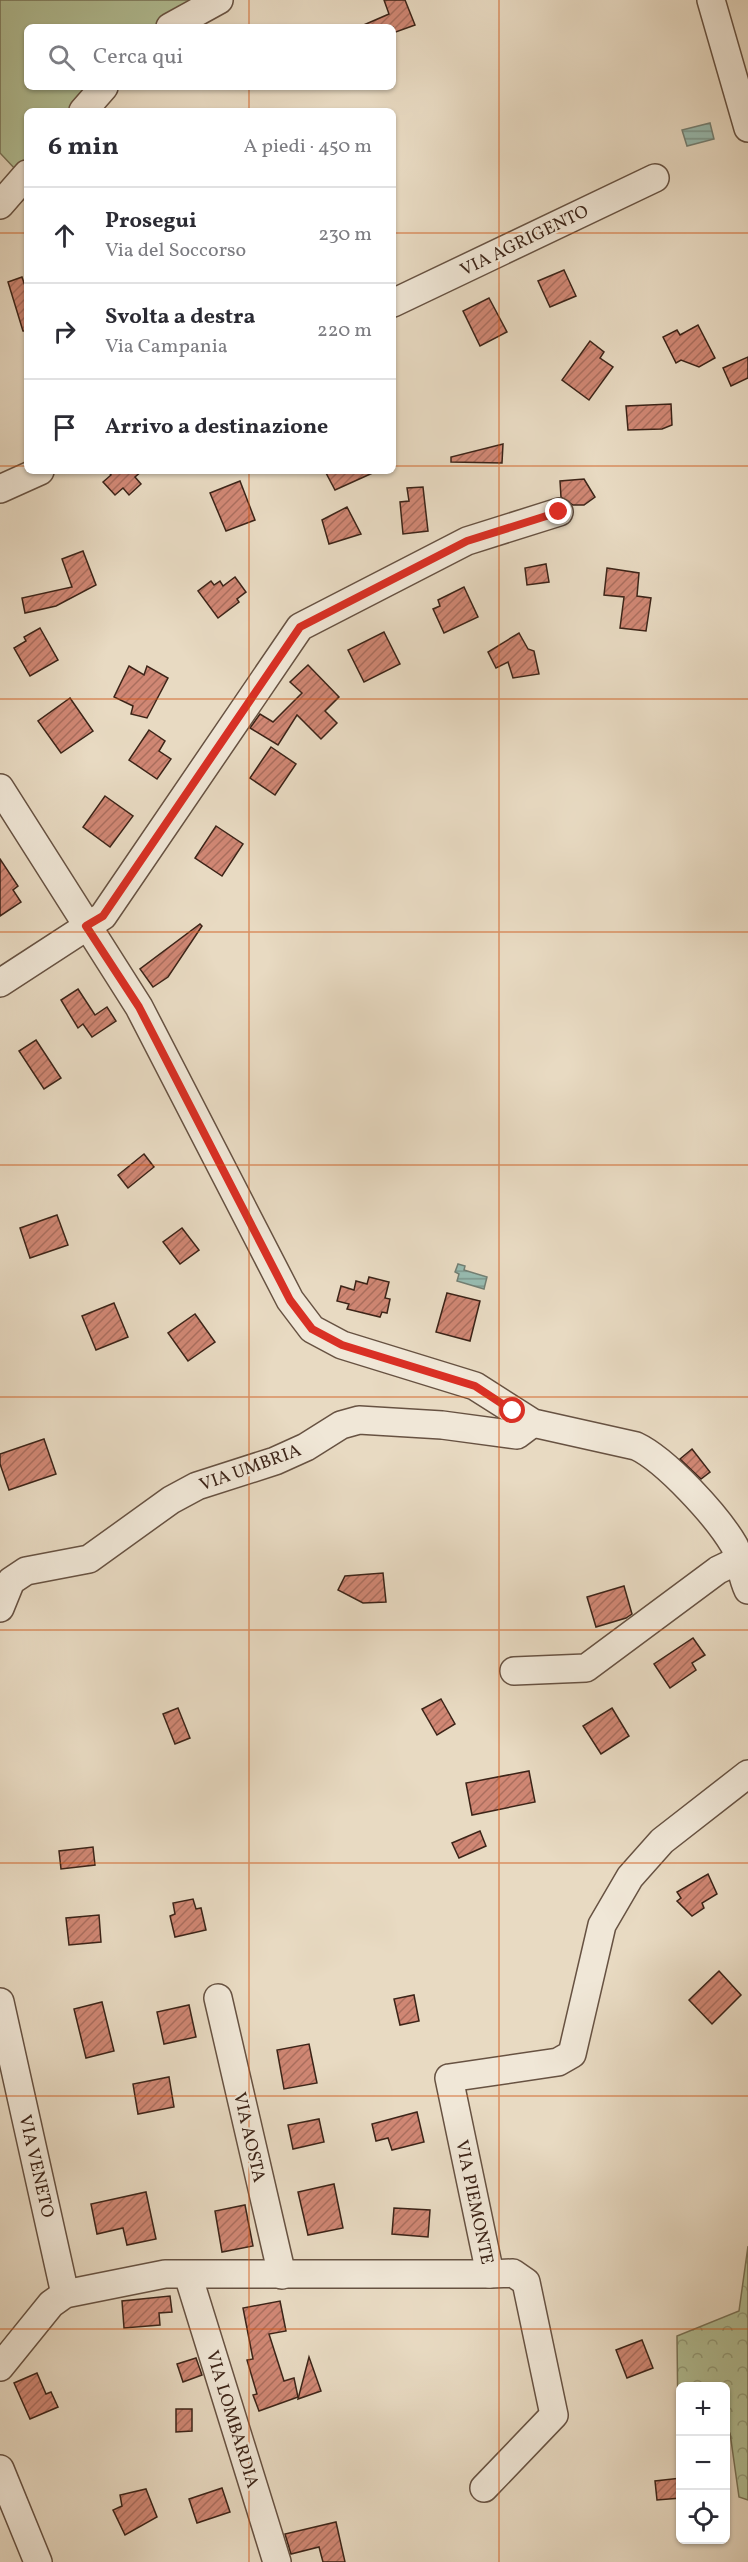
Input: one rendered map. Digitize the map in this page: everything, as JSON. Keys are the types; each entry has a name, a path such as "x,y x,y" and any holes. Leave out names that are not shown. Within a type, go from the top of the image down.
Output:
{"street":[{"path":"175,24 219,0"},
{"path":"711,0 748,128"},
{"path":"86,108 101,90"},
{"path":"0,205 24,177"},
{"name":"VIA AGRIGENTO","path":"396,302 655,178"},
{"path":"0,489 33,474"},
{"path":"0,983 103,916 300,627 467,541 559,512"},
{"path":"0,788 139,1007 290,1300 312,1329 342,1345 475,1386 533,1423 636,1446 650,1452 666,1466 720,1525 735,1547 748,1590"},
{"name":"VIA UMBRIA","path":"0,1608 6,1574 89,1559 171,1500 197,1486 275,1461 306,1447 341,1425 359,1420 442,1425 517,1435 533,1423"},
{"path":"514,1671 586,1668 718,1570 739,1560"},
{"name":"VIA PIEMONTE","path":"65,2294 165,2274 490,2274 449,2078 558,2062 572,2054 602,1924 630,1877 662,1841 748,1774"},
{"name":"VIA AOSTA","path":"218,1998 282,2275"},
{"name":"VIA VENETO","path":"0,2002 65,2294"},
{"path":"484,2488 554,2415 526,2282 513,2273 490,2274"},
{"name":"VIA LOMBARDIA","path":"188,2275 277,2562"},
{"path":"0,2367 51,2304 65,2294"},
{"path":"0,2469 38,2562"}],"green space":[{"path":"0,0 194,0 158,24 24,24 24,90 88,90 72,108 24,108 24,161 16,170 0,153"},
{"path":"748,2246 748,2500 739,2497 730,2433 730,2382 678,2382 677,2336 739,2311"}],"water":[{"path":"710,123 714,139 687,146 682,130"},
{"path":"458,1264 465,1266 464,1270 487,1277 484,1289 457,1281 459,1274 455,1272"}],"building":[{"path":"384,0 405,0 415,25 396,32 396,24 366,24 389,14"},
{"path":"564,270 576,296 550,307 538,281"},
{"path":"22,277 24,283 24,331 23,331 8,282"},
{"path":"489,298 507,332 480,346 463,311"},
{"path":"698,325 715,358 699,367 681,360 676,363 663,337 677,330 680,335"},
{"path":"590,341 604,352 600,358 613,367 589,400 562,380"},
{"path":"748,357 748,378 731,386 723,368"},
{"path":"671,404 672,425 662,429 628,430 626,406"},
{"path":"503,444 502,463 451,462 451,457"},
{"path":"138,474 135,477 141,484 129,495 123,488 115,495 103,482 111,475"},
{"path":"327,474 370,474 335,490"},
{"path":"584,479 595,497 584,505 573,505 561,497 560,481"},
{"path":"240,481 255,520 226,531 210,493"},
{"path":"423,487 428,531 403,534 400,502 409,501 407,488"},
{"path":"347,507 361,534 329,544 322,520"},
{"path":"83,551 96,585 56,606 25,613 22,598 72,587 62,559"},
{"path":"546,564 549,582 527,585 525,568"},
{"path":"607,568 639,573 637,596 651,598 646,631 620,628 624,597 604,595"},
{"path":"235,577 246,592 237,599 239,602 218,618 198,591 211,581 214,585 220,581 223,586"},
{"path":"464,587 478,617 444,633 433,609 440,606 438,600"},
{"path":"40,628 58,660 30,676 14,648 26,641 24,637"},
{"path":"384,632 400,664 364,682 348,650"},
{"path":"519,633 528,649 534,651 539,674 513,678 508,662 496,668 488,652"},
{"path":"308,665 339,697 325,711 337,723 321,739 297,715 278,745 250,728 260,714 273,722 302,693 290,682"},
{"path":"129,666 144,675 147,666 168,678 147,718 131,714 133,706 114,697"},
{"path":"70,698 93,731 61,753 38,721"},
{"path":"149,730 165,741 159,751 171,759 157,779 129,760"},
{"path":"271,747 296,764 275,795 250,778"},
{"path":"105,796 133,816 110,847 83,827"},
{"path":"216,826 243,844 222,876 195,858"},
{"path":"0,859 18,886 13,890 21,902 0,916"},
{"path":"200,924 202,926 168,977 153,987 140,969"},
{"path":"78,989 95,1015 107,1007 116,1021 92,1037 83,1024 78,1028 61,1000"},
{"path":"36,1040 61,1078 44,1089 19,1051"},
{"path":"144,1154 154,1167 128,1188 118,1175"},
{"path":"57,1215 68,1245 30,1258 20,1228"},
{"path":"182,1228 199,1250 180,1264 163,1242"},
{"path":"369,1277 389,1282 385,1298 390,1299 387,1313 382,1312 380,1317 347,1309 349,1304 337,1301 341,1286 354,1290 356,1281 367,1284"},
{"path":"447,1293 480,1301 470,1341 436,1332"},
{"path":"114,1303 128,1337 96,1350 82,1316"},
{"path":"195,1314 215,1342 188,1361 168,1333"},
{"path":"44,1439 56,1474 9,1490 0,1464 0,1454"},
{"path":"692,1449 710,1472 701,1479 680,1459"},
{"path":"383,1573 386,1602 363,1603 338,1590 345,1576"},
{"path":"624,1586 632,1614 596,1627 587,1597"},
{"path":"693,1638 705,1655 692,1663 696,1670 670,1688 654,1664"},
{"path":"441,1699 455,1724 437,1735 422,1709"},
{"path":"178,1708 190,1738 175,1744 163,1714"},
{"path":"612,1708 629,1736 601,1754 583,1726"},
{"path":"529,1771 535,1802 472,1815 466,1783"},
{"path":"480,1831 486,1846 459,1858 452,1843"},
{"path":"93,1847 95,1865 61,1869 59,1851"},
{"path":"708,1874 717,1894 702,1903 704,1908 692,1916 677,1901 681,1898 677,1892"},
{"path":"193,1899 196,1909 201,1908 206,1930 175,1937 170,1916 175,1914 173,1903"},
{"path":"99,1915 101,1942 69,1945 66,1918"},
{"path":"719,1971 741,1995 712,2024 689,2000"},
{"path":"414,1995 419,2021 400,2025 394,1999"},
{"path":"102,2002 114,2051 86,2058 74,2009"},
{"path":"189,2005 196,2037 164,2044 157,2012"},
{"path":"309,2044 317,2083 284,2089 277,2050"},
{"path":"169,2077 174,2107 138,2114 133,2084"},
{"path":"417,2112 424,2142 392,2150 388,2138 376,2141 372,2124"},
{"path":"319,2119 324,2142 293,2149 288,2125"},
{"path":"334,2184 343,2228 308,2235 298,2192"},
{"path":"146,2192 156,2239 127,2245 123,2228 97,2234 91,2204"},
{"path":"245,2205 253,2246 222,2252 215,2211"},
{"path":"394,2208 430,2210 428,2237 392,2234"},
{"path":"170,2296 172,2312 159,2313 160,2325 124,2328 122,2301"},
{"path":"280,2301 286,2331 269,2334 284,2381 294,2378 298,2397 259,2411 253,2395 257,2394 247,2360 253,2359 243,2308"},
{"path":"642,2340 653,2368 627,2378 616,2350"},
{"path":"309,2357 321,2391 298,2399"},
{"path":"196,2358 202,2375 183,2382 177,2364"},
{"path":"37,2373 46,2394 51,2392 58,2407 30,2419 14,2383"},
{"path":"176,2409 192,2409 192,2431 176,2432"},
{"path":"676,2479 676,2498 657,2500 655,2481"},
{"path":"222,2488 230,2512 197,2523 189,2499"},
{"path":"146,2489 157,2517 125,2535 113,2510 122,2506 120,2495"},
{"path":"336,2522 345,2562 323,2562 319,2547 291,2554 285,2534"}],"route":[{"path":"513,1411 492,1395 475,1386 342,1345 312,1329 290,1300 139,1007 86,926 103,916 278,656 300,627 467,541 559,512"}]}
